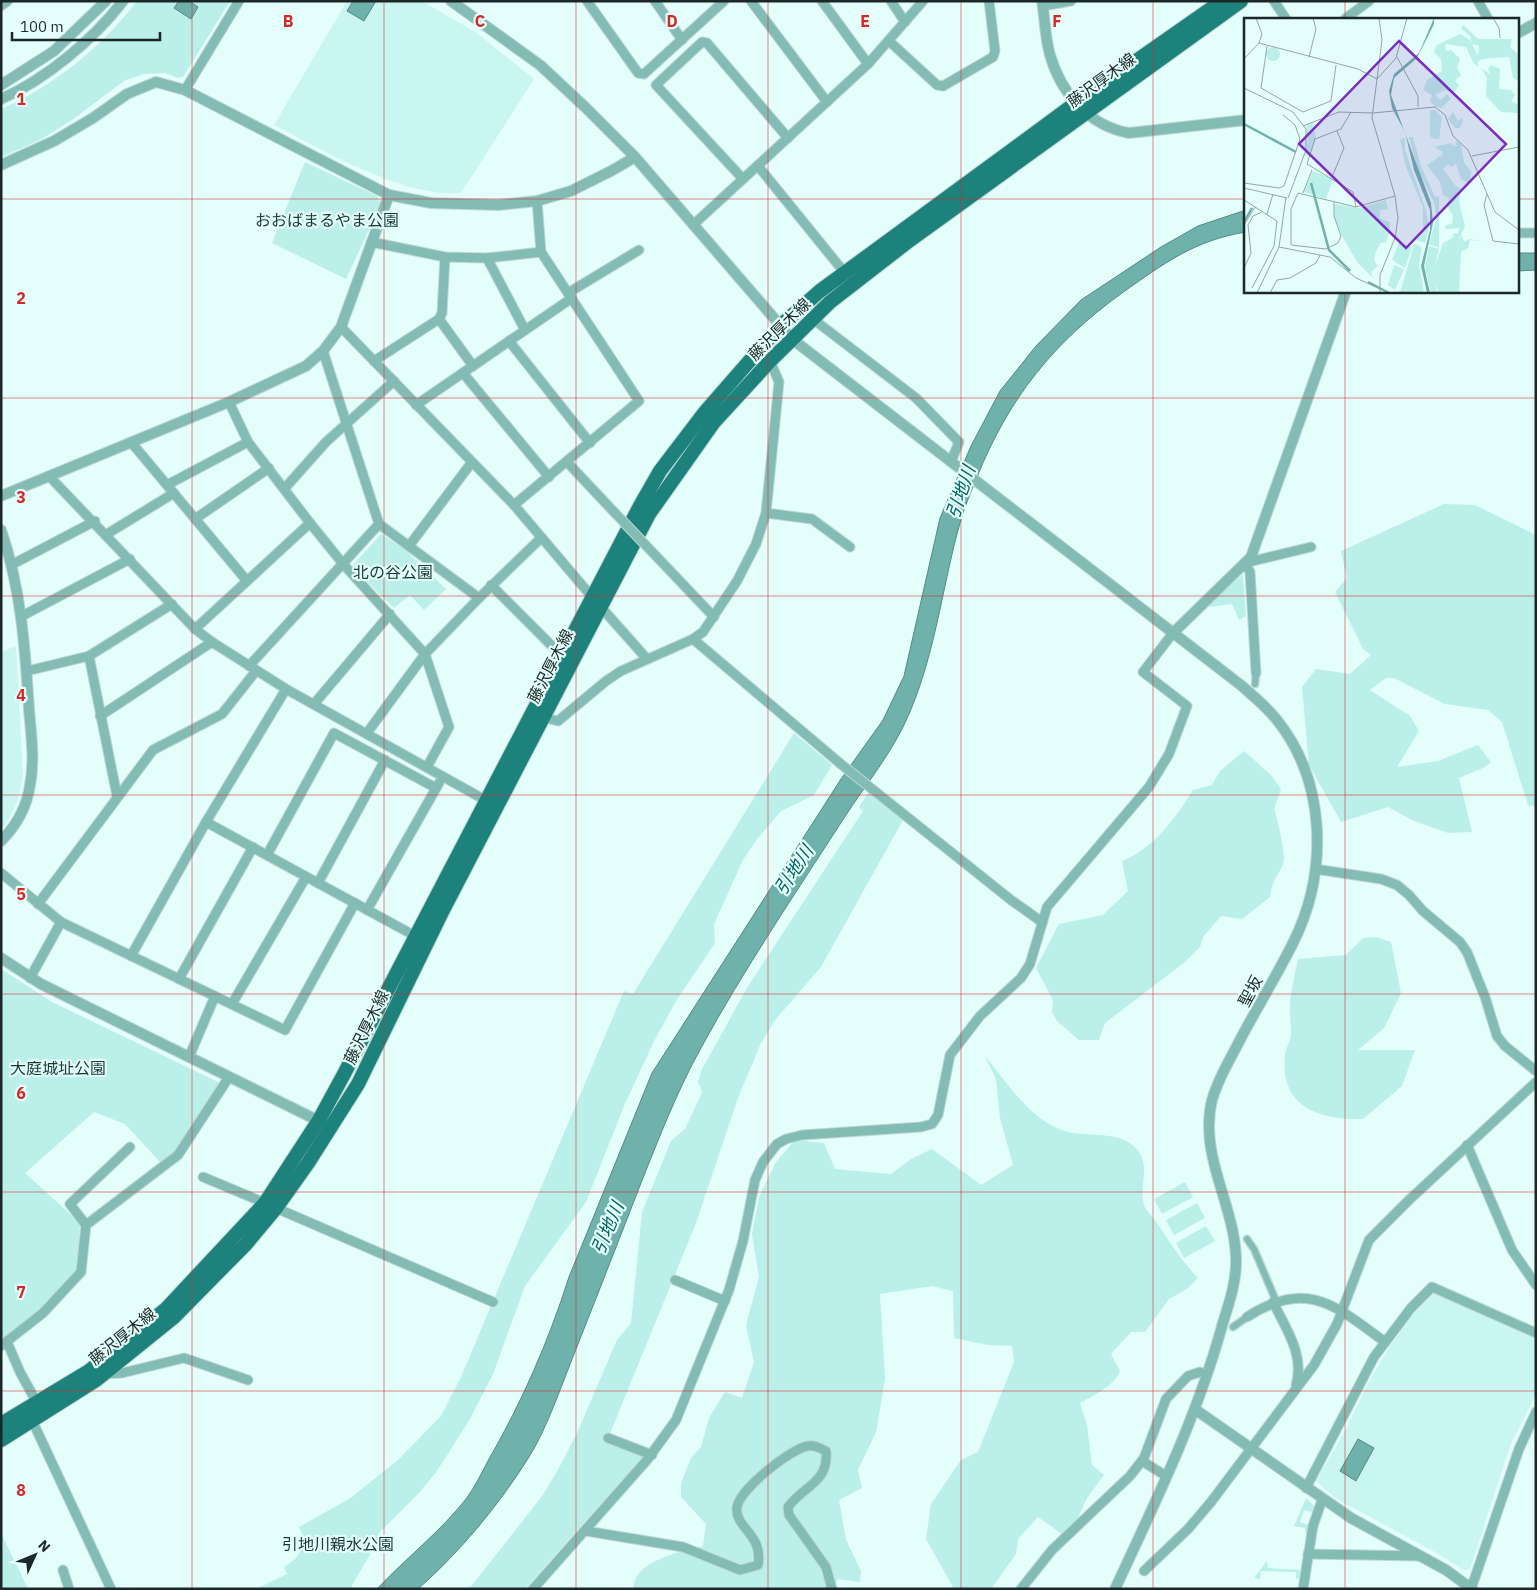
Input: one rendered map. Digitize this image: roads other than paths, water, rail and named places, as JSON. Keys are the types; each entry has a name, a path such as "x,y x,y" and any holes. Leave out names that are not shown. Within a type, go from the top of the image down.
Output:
{"main road":[{"name":"藤沢厚木線","path":"325,1124 485,800 537,716 562,656 649,514 714,422 770,360 830,302 1222,1"},
{"name":"藤沢厚木線","path":"1,1424 32,1411 103,1374 174,1317 246,1244 325,1124 358,1084 537,716 660,471 705,412 780,326 844,272 1080,109 1242,1"},
{"name":"藤沢厚木線","path":"1,1440 32,1411 88,1371 166,1309 270,1206"}],"street":[{"path":"1,5 7,1"},
{"path":"1,85 54,51 106,1"},
{"path":"1,99 63,60 108,20 123,1"},
{"path":"185,90 239,1"},
{"name":"聖坂","path":"450,1 540,65 634,157 792,338 1262,704 1277,720 1293,744 1304,767 1315,808 1317,832 1315,869 1310,900 1302,923 1228,1064 1212,1101 1209,1140 1218,1182 1232,1220 1236,1241 1236,1267 1220,1335 1196,1410 1115,1589"},
{"path":"587,1 638,73 644,74 724,1"},
{"path":"655,1 682,40"},
{"path":"752,1 827,102"},
{"path":"822,1 868,64"},
{"path":"891,1 905,22"},
{"path":"693,225 868,64 923,1"},
{"path":"889,41 937,85 943,86 993,57 995,51 989,1"},
{"path":"1071,1 1043,4 1050,54 1057,76 1080,109 1113,130 1128,132 1244,120"},
{"path":"1274,1 1285,18"},
{"path":"1346,18 1369,1"},
{"path":"1478,1 1487,18"},
{"path":"1520,32 1534,25"},
{"path":"743,179 656,85 702,42 707,43 788,138"},
{"path":"1,165 54,141 93,118 127,94 156,82 185,90 389,195 457,205 498,205 537,201 571,191 614,170 634,157"},
{"path":"758,166 844,272"},
{"path":"1,496 229,402 306,366 324,351 341,327 389,195"},
{"path":"514,505 639,401 541,252 537,201"},
{"path":"1520,233 1536,233"},
{"path":"372,242 445,257 487,258 541,252"},
{"path":"416,405 525,330 570,296 639,250"},
{"path":"374,361 439,320 442,313 445,257"},
{"path":"487,258 525,330"},
{"path":"533,1589 652,1455 676,1420 725,1301 738,1260 755,1180 772,1150 786,1139 802,1135 922,1127 932,1124 938,1114 950,1055 980,1016 1022,978 1037,945 1042,922 1051,902 1140,800 1168,754 1187,706 1143,672 1173,633 1246,563 1252,554 1346,292"},
{"path":"813,319 916,398 959,442 954,464"},
{"path":"439,320 473,366"},
{"path":"341,327 514,505 648,659"},
{"path":"509,341 590,443"},
{"path":"324,351 379,524 479,598"},
{"path":"537,716 558,721 606,681 648,659 693,639 703,632 737,582 749,558 766,513 779,382 770,360"},
{"path":"463,373 549,477"},
{"path":"285,488 348,422 394,382"},
{"path":"229,402 248,442 310,523 344,565 425,654 449,727 427,767"},
{"path":"131,442 247,581"},
{"path":"167,485 248,442"},
{"path":"409,546 472,462"},
{"path":"567,462 714,617"},
{"path":"195,519 269,468"},
{"path":"50,476 195,629 212,642 286,689 485,800"},
{"path":"107,534 174,493"},
{"path":"766,513 812,519 850,547"},
{"path":"13,564 95,522"},
{"path":"195,629 310,523"},
{"path":"38,904 153,750 222,714 252,668 379,524"},
{"path":"1,530 13,564 22,616 33,766 25,806 11,831 1,841"},
{"path":"367,733 425,654 491,585 541,538"},
{"path":"1246,563 1311,547"},
{"path":"22,616 130,560"},
{"path":"1246,563 1250,572 1255,684"},
{"path":"491,585 562,656"},
{"path":"27,671 89,656 172,604"},
{"path":"314,704 390,614"},
{"path":"693,639 842,765 1011,900 1042,922"},
{"path":"100,716 212,642"},
{"path":"89,656 117,796"},
{"path":"132,956 206,822 286,689"},
{"path":"267,855 334,733 436,788"},
{"path":"318,883 385,760"},
{"path":"367,910 442,776"},
{"path":"206,822 417,937"},
{"path":"179,979 253,847"},
{"path":"1315,869 1381,879 1397,884 1423,910 1460,942 1467,952 1497,1036 1505,1046 1536,1071"},
{"path":"1,873 61,922 285,1030 355,903"},
{"path":"232,1004 306,876"},
{"path":"30,978 61,922"},
{"path":"1,958 30,978 325,1124"},
{"path":"189,1057 215,996"},
{"path":"86,1225 178,1155 229,1077"},
{"path":"1144,1571 1188,1529 1252,1450 1327,1344 1342,1311 1364,1248 1369,1240 1467,1145 1536,1082"},
{"path":"1467,1145 1512,1250 1536,1285"},
{"path":"111,1589 32,1411 20,1372 4,1344 43,1313 81,1272 86,1225 70,1204 130,1147"},
{"path":"203,1177 493,1302"},
{"path":"1247,1239 1254,1248 1274,1302 1297,1350 1300,1372 1295,1390"},
{"path":"675,1280 725,1301"},
{"path":"1306,1488 1367,1370 1385,1342 1411,1308 1432,1287 1536,1332"},
{"path":"1233,1328 1247,1317 1274,1302 1302,1298 1318,1300 1342,1311 1385,1342"},
{"path":"103,1374 122,1373 184,1358 248,1380"},
{"path":"1020,1589 1052,1550 1130,1476 1142,1461 1166,1399 1188,1376 1200,1372"},
{"path":"1196,1410 1322,1500 1446,1570 1472,1589 1518,1449 1536,1412"},
{"path":"608,1438 652,1455"},
{"path":"586,1531 683,1547 740,1570 758,1565 759,1548 738,1518 737,1507 742,1495 779,1461 807,1446 818,1447 826,1452 827,1464 824,1473 788,1508 789,1515 826,1567 832,1589"},
{"path":"1142,1461 1166,1476"},
{"path":"1303,1589 1313,1526 1322,1500"},
{"path":"1308,1554 1419,1556"},
{"path":"63,1570 69,1589"}],"water":[{"path":"179,1 189,1 198,7 191,19 174,8"},
{"path":"353,1 376,1 364,21 347,11"},
{"name":"引地川","path":"1244,211 1244,232 1211,241 1180,255 1152,272 1097,312 1054,352 1019,397 1003,422 977,477 964,512 926,667 903,728 752,961 692,1064 641,1183 555,1402 536,1445 492,1510 464,1544 434,1575 418,1589 377,1589 445,1523 466,1499 475,1484 513,1415 534,1370 553,1324 569,1277 652,1073 841,779 883,720 904,676 940,518 971,446 1000,391 1036,346 1081,300 1161,247 1198,226"},
{"path":"1520,253 1536,253 1536,270 1520,271"},
{"path":"1358,1439 1374,1448 1356,1481 1340,1471"}],"park label":[{"name":"おおばまるやま公園","path":"327,220"},
{"name":"北の谷公園","path":"393,572"},
{"name":"大庭城址公園","path":"58,1068"},
{"name":"引地川親水公園","path":"338,1544"}]}
